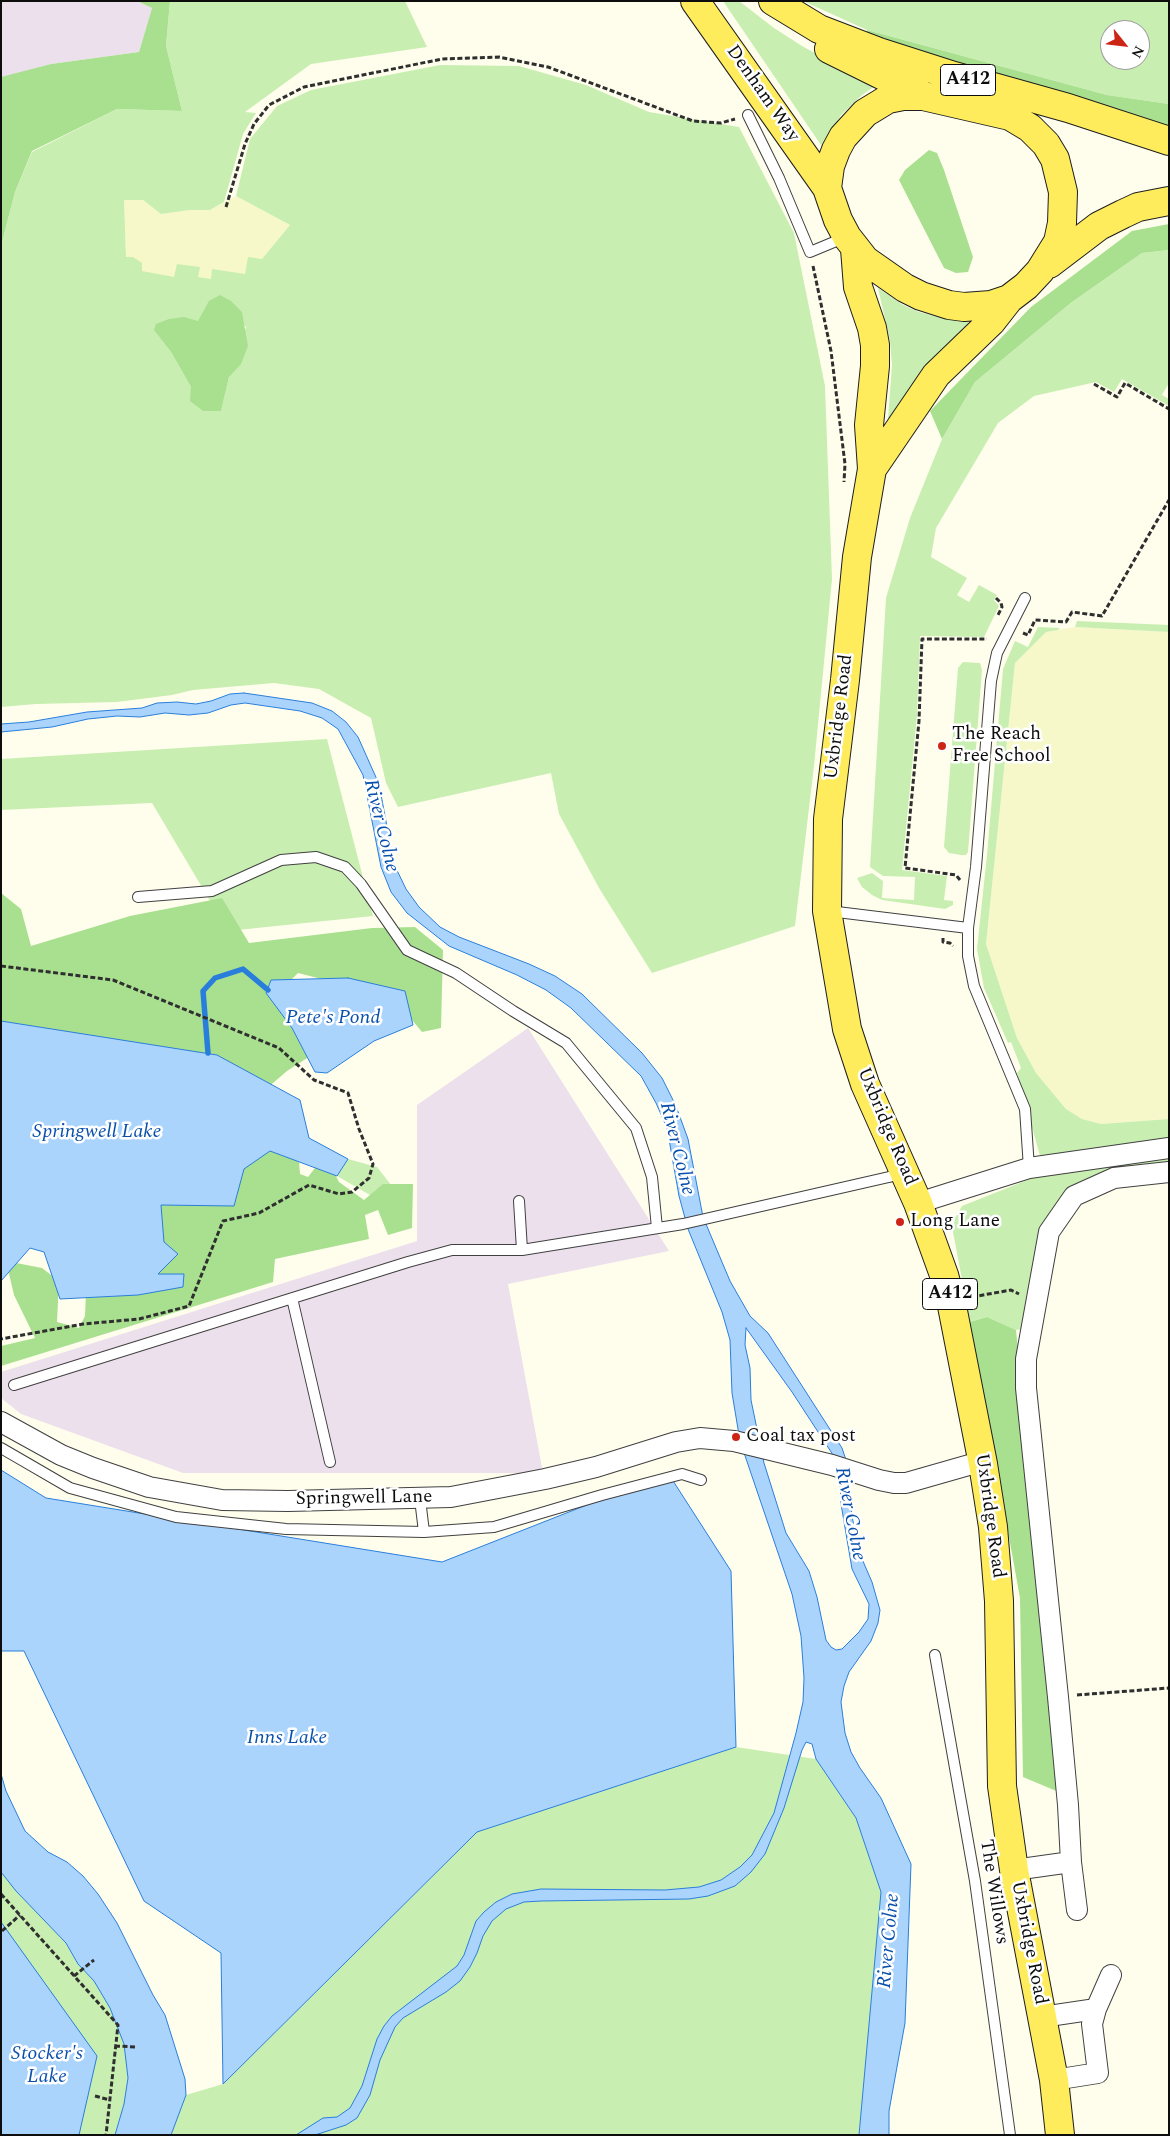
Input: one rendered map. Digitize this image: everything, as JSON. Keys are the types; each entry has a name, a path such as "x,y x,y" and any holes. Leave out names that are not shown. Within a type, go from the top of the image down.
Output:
{"main road":[{"name":"Denham Way","path":"695,1 827,188"},
{"name":"A412","path":"757,1 796,30 850,61 923,96"},
{"name":"A412","path":"773,1 819,29 879,52 954,76 1068,108 1169,142"},
{"path":"1040,271 1058,242 1064,204 1061,176 1055,159 1046,144 1030,128 1010,116 923,96 888,99 875,106 854,124 843,137 830,166 827,188 838,220 851,243 865,260 905,288 936,302 949,305 978,306 1009,299 1026,286 1040,271 1099,226 1138,207 1169,201"},
{"name":"A412","path":"1010,116 1113,136 1169,142"},
{"name":"Uxbridge Road","path":"851,243 858,287 872,328 875,345 875,366 869,425 872,469 857,557 845,680 828,819 827,911 847,1030 865,1084 918,1203 944,1275 951,1301 983,1464 993,1527 999,1601 1002,1786 1014,1870 1054,2080 1060,2135"},
{"name":"Uxbridge Road","path":"872,469 936,375 991,322 1009,299"}],"street":[{"path":"918,1203 1029,1168 1169,1148"},
{"path":"1077,1910 1071,1862 1058,1697 1026,1388 1026,1359 1049,1232 1074,1196 1114,1178 1169,1172"},
{"name":"Springwell Lane","path":"1,1422 62,1455 93,1468 149,1487 178,1494 222,1500 288,1501 451,1497 545,1480 596,1467 676,1442 700,1438 734,1442 832,1465 879,1480 906,1483 969,1465 983,1464"},
{"name":"Uxbridge Road","path":"1014,1870 1071,1862"},
{"path":"1054,2080 1098,2073 1092,2024 1096,2009 1111,1975"},
{"name":"Uxbridge Road","path":"1042,2017 1096,2009"}],"lane":[{"path":"748,116 779,178 810,252 851,243"},
{"path":"1024,598 997,652 991,682 976,866 968,928 968,956 974,986 1025,1109 1029,1168"},
{"path":"138,896 212,891 281,860 316,857 345,867 361,884 407,950 456,973 513,1012 566,1043 636,1128 652,1177 657,1228"},
{"path":"827,911 968,928"},
{"path":"14,1385 452,1250 522,1250 683,1224 905,1172"},
{"path":"519,1201 522,1250"},
{"path":"292,1298 330,1462"},
{"path":"1,1448 70,1488 176,1517 286,1528 424,1532 494,1527 682,1474 701,1480"},
{"path":"420,1499 424,1532"},
{"name":"The Willows","path":"935,1655 975,1880 1010,2135"}],"path":[{"path":"226,207 245,144 254,124 269,105 304,87 442,59 499,57 548,67 693,121 721,123 748,116"},
{"path":"810,252 831,351"},
{"path":"1094,384 1117,397 1125,383 1169,409"},
{"path":"995,621 1028,635 1035,620 1066,622 1072,612 1102,616 1169,500"},
{"path":"958,887 960,880 956,875 904,868 919,721 922,639 986,641 1002,607 996,598"},
{"path":"944,925 942,942 952,944 953,951"},
{"path":"1,966 113,980 279,1048 314,1080 348,1093 359,1129 373,1164 369,1178 352,1192 339,1194 309,1186 259,1212 223,1221 189,1306 139,1319 83,1324 1,1339"},
{"path":"951,1301 1011,1290 1036,1300"},
{"path":"1058,1697 1169,1688"},
{"path":"1,1894 118,2025 106,2134 110,2135"},
{"path":"2,1931 20,1915"},
{"path":"74,1976 94,1960"},
{"path":"115,2046 137,2047"},
{"path":"95,2096 110,2100"}],"shaded area":[{"path":"1,1 137,1 152,8 139,52 51,64 1,78"},
{"path":"528,1028 669,1251 508,1284 543,1473 183,1473 21,1414 1,1398 1,1372 417,1241 417,1105"}],"green space":[{"path":"137,1 170,1 166,46 182,111 117,109 32,151 15,192 1,246 1,77 51,64 139,52 152,8"},
{"path":"170,1 405,1 427,47 311,64 245,112 256,113 243,134 224,202 210,210 190,210 161,214 143,200 124,200 126,257 133,257 142,263 142,271 174,277 177,264 200,267 198,277 211,279 212,269 245,274 248,257 262,259 290,225 236,196 250,139 277,106 311,90 440,65 519,66 586,85 649,112 739,127 794,233 825,386 832,579 814,766 795,926 652,973 599,888 559,814 551,773 398,807 386,783 371,718 319,689 274,683 193,690 172,695 117,702 1,707 1,246 15,192 32,152 117,109 182,111 166,46","holes":["243,324 246,327 229,377 221,410 191,387 171,352 156,332"]},
{"path":"723,1 739,1 774,28 802,46 875,86 862,95 841,115 823,148"},
{"path":"803,1 1169,1 1169,104 1107,95 867,30"},
{"path":"867,30 1107,95 1169,104 1169,129 867,39"},
{"path":"929,150 937,153 944,170 973,257 968,272 956,273 944,268 899,180 905,170"},
{"path":"236,196 290,225 262,259 198,321 126,258 124,200 143,200 161,214 190,210 210,210"},
{"path":"1169,224 1169,250 1142,253 1072,302 975,382 942,439 930,411 1031,307 1132,231"},
{"path":"1169,250 1169,383 1162,395 1169,399 1169,406 1122,379 1114,392 1096,382 1034,396 998,423 936,528 931,557 967,578 957,595 969,602 979,585 997,595 994,600 999,606 984,637 920,636 917,715 902,870 947,876 944,900 953,901 953,905 945,909 882,900 862,887 857,878 872,873 883,881 882,898 914,900 915,877 883,876 870,867 886,598 910,518 942,439 975,382 1072,302 1142,253"},
{"path":"878,288 903,305 919,312 967,321 971,324 949,342 923,369 889,421 892,365 890,341"},
{"path":"220,295 231,301 242,312 248,346 241,364 229,377 221,411 203,411 190,401 191,387 171,352 154,330 156,324 169,319 184,317 198,321 209,301"},
{"path":"1077,621 1169,625 1169,632 1075,627"},
{"path":"1038,627 1060,628 1046,632 1015,663 986,944 1017,1038 1036,1073 1066,1109 1082,1119 1101,1124 1169,1119 1169,1142 1047,1160 1040,1156 1017,1073 1021,1068 1011,1042 1008,1043 984,988 977,949 1003,669 1015,641 1028,647"},
{"path":"1075,627 1169,632 1169,1119 1101,1124 1082,1119 1066,1109 1036,1073 1017,1038 986,944 1015,663 1046,632"},
{"path":"963,662 980,663 982,670 968,852 966,855 949,853 944,847 958,668"},
{"path":"327,739 373,916 228,931 152,803 1,810 1,759"},
{"path":"1,893 21,909 31,946 130,916 222,898 249,943 372,928 415,927 443,950 441,1028 422,1032 393,997 298,973 276,995 315,1053 287,1071 266,1089 1,1050"},
{"path":"262,1146 298,1149 300,1174 308,1177 315,1168 330,1165 339,1182 364,1200 383,1184 413,1184 412,1228 388,1235 378,1210 365,1215 369,1239 275,1259 273,1282 1,1366 1,1346 35,1338 14,1295 6,1261 42,1268 59,1281 57,1322 79,1328 85,1316 86,1292 156,1201"},
{"path":"1169,1153 1169,1164 1095,1175 1065,1195 1023,1329 1016,1330 987,1317 970,1322 953,1232 955,1218 962,1206 1035,1177"},
{"path":"348,1159 377,1167 392,1186 377,1199 337,1176"},
{"path":"987,1317 1016,1330 1061,1793 1023,1777 1020,1598 970,1322"},
{"path":"736,1747 816,1759 856,1818 881,1892 859,2135 171,2135 186,2095 223,2084 477,1832"},
{"path":"1,1843 49,1924 66,1943 78,1964 94,1981 110,2008 124,2044 128,2078 124,2104 115,2135 1,2135"}],"water":[{"name":"River Colne","path":"244,693 312,703 332,711 346,722 358,737 379,784 394,864 406,889 419,907 440,927 459,937 555,976 582,994 642,1053 662,1078 676,1106 688,1139 703,1217 730,1281 750,1316 768,1333 842,1448 846,1460 852,1516 859,1552 872,1582 880,1610 878,1623 871,1641 849,1672 844,1686 841,1702 845,1733 851,1752 881,1798 911,1864 905,2023 889,2111 889,2135 859,2135 881,1892 856,1818 816,1759 812,1744 806,1742 784,1808 765,1854 751,1872 735,1886 708,1896 689,1899 541,1901 524,1902 506,1909 492,1921 483,1936 470,1967 460,1981 446,1992 403,2018 395,2027 380,2060 370,2095 357,2118 346,2125 315,2135 296,2135 323,2118 337,2117 350,2108 362,2086 377,2039 384,2026 392,2016 457,1966 464,1955 476,1921 496,1902 512,1894 541,1889 665,1890 699,1887 721,1880 740,1867 752,1855 774,1813 803,1702 804,1678 801,1636 792,1594 740,1441 732,1393 730,1340 722,1312 688,1229 679,1196 667,1128 641,1076 571,1008 546,990 517,975 449,946 407,913 391,892 381,867 363,775 338,729 322,718 300,711 245,703 231,705 208,713 189,715 165,713 140,717 117,716 88,719 52,727 1,732 1,724 29,722 87,712 142,708 157,703 177,702 196,704 230,694","holes":["746,1328 792,1392 835,1458 852,1569 869,1604 868,1619 859,1632 842,1649 836,1650 826,1640 817,1597 809,1571 786,1533 764,1463 751,1400 750,1368 745,1345"]},
{"name":"Pete's Pond","path":"348,978 405,991 413,1025 374,1041 327,1073 315,1072 292,1028 266,993 271,980"},
{"name":"Springwell Lake","path":"1,1021 217,1055 300,1100 309,1138 348,1159 337,1176 270,1151 244,1169 234,1206 161,1205 164,1242 178,1254 158,1274 184,1274 183,1287 138,1295 60,1299 44,1252 30,1248 1,1281"},
{"name":"Inns Lake","path":"1,1470 46,1498 442,1562 668,1473 731,1571 736,1747 477,1832 223,2084 221,1953 144,1901 24,1651 1,1651"},
{"path":"1,1774 6,1791 25,1831 48,1852 67,1862 83,1876 98,1894 117,1923 165,2015 185,2079 186,2095 171,2135 115,2135 124,2104 128,2078 124,2044 110,2008 94,1981 78,1964 66,1943 16,1891 1,1872"},
{"name":"Stocker's Lake","path":"1,1922 97,2056 79,2135 1,2135"}],"waterway":[{"path":"208,1053 203,991 215,978 243,969 268,990"}],"place":[{"name":"The Reach Free School","path":"942,746"},
{"name":"Long Lane","path":"900,1222"},
{"name":"Coal tax post","path":"736,1437"}]}
